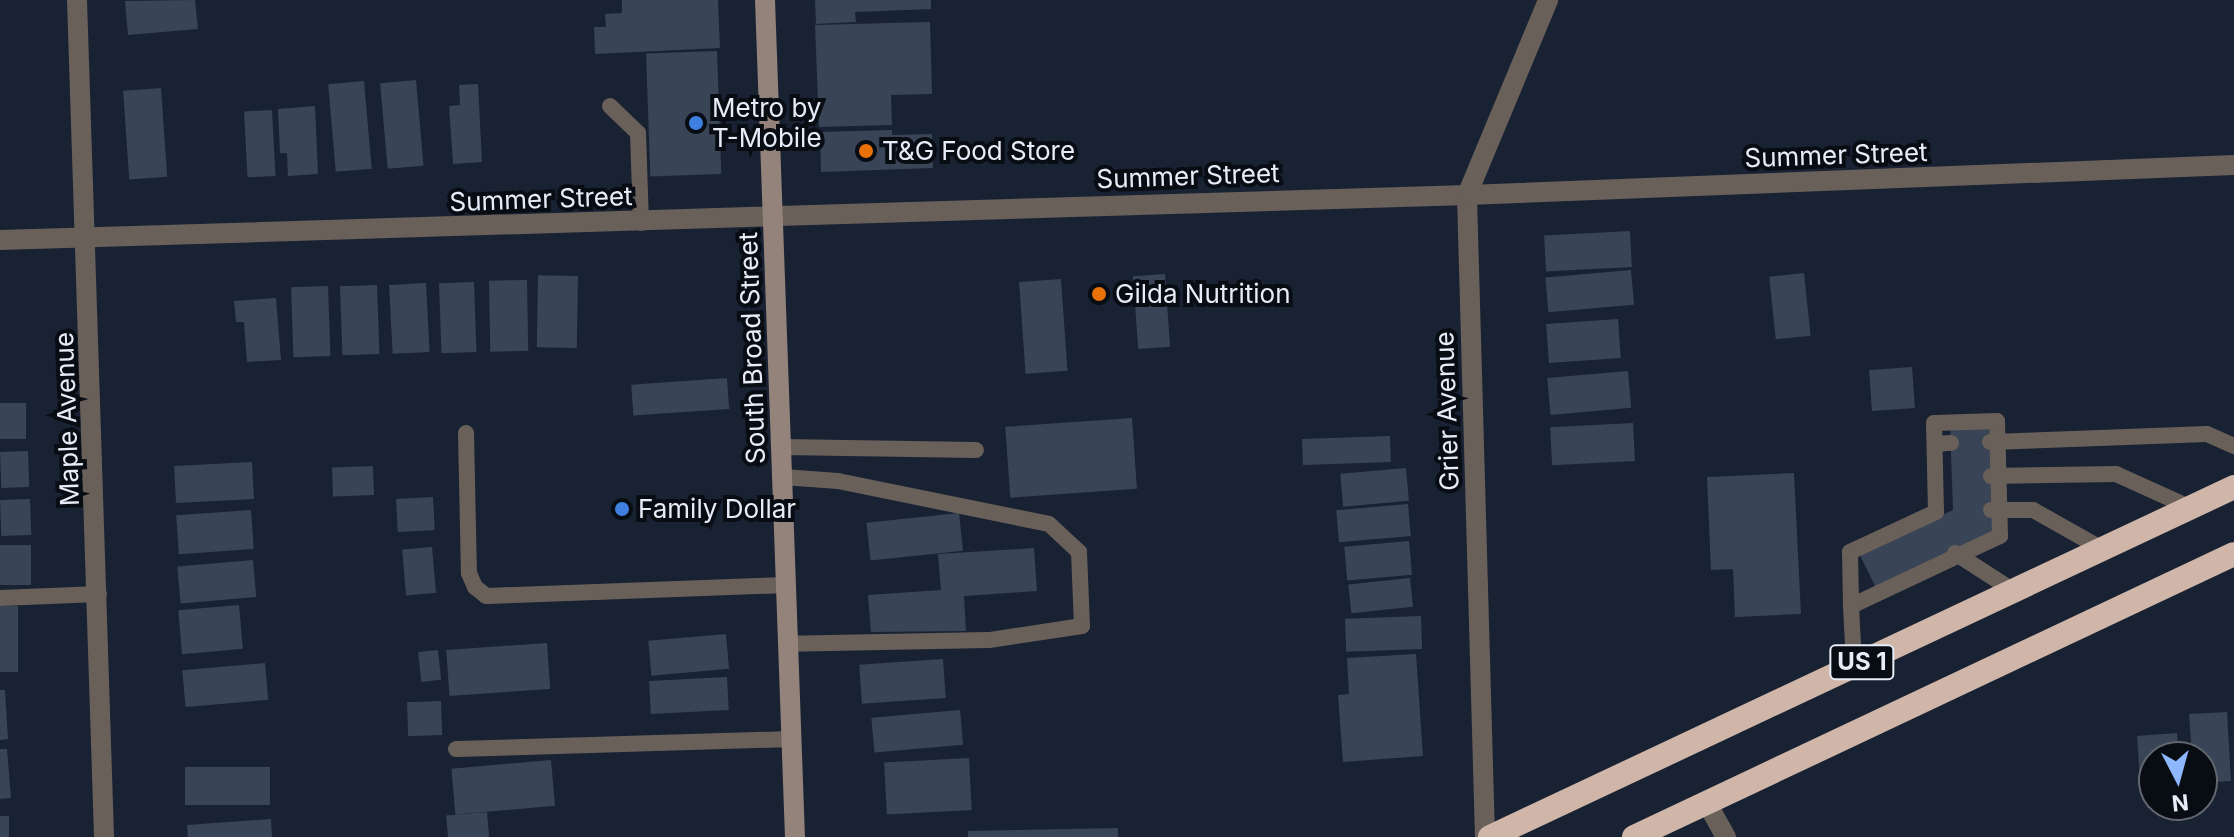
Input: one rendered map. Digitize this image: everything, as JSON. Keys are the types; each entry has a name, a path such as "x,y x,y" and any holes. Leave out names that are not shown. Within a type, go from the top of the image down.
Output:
{"highway":[{"name":"US 1","path":"1488,837 2234,487"},
{"name":"US 1","path":"1634,837 2234,554"}],"street":[{"name":"Maple Avenue","path":"77,0 99,594 104,837"},
{"name":"South Broad Street","path":"765,0 795,837"},
{"name":"Grier Avenue","path":"1488,837 1467,195 1548,0"},
{"name":"Summer Street","path":"0,240 641,223 772,214 1467,195 2234,165"},
{"path":"1707,803 1726,837"}],"lane":[{"path":"610,106 638,133 641,223"},
{"path":"1851,606 2000,536 1994,476 1997,421 1934,423 1943,444 1943,513 1850,552 1851,606 1854,665"},
{"path":"466,433 469,573 486,596 787,585"},
{"path":"1994,442 2207,434 2234,446"},
{"path":"782,447 976,450"},
{"path":"1994,476 2116,474 2191,508"},
{"path":"783,477 854,484 1049,524 1079,552 1080,566 1082,626 989,640 789,644"},
{"path":"1995,510 2033,510 2104,550"},
{"path":"1956,555 2014,591"},
{"path":"0,598 99,594"},
{"path":"456,749 793,739"}],"building":[{"path":"195,0 198,29 128,35 125,1"},
{"path":"622,0 718,0 720,48 595,54 594,27 606,27 605,14 622,13"},
{"path":"815,0 931,0 931,9 855,12 856,22 816,24"},
{"path":"930,22 932,94 891,95 892,125 819,127 815,25"},
{"path":"717,51 721,174 650,176 646,53"},
{"path":"416,80 423,166 388,169 380,83"},
{"path":"364,81 372,169 336,172 328,84"},
{"path":"478,84 482,162 453,164 449,106 460,105 459,85"},
{"path":"161,88 167,177 129,179 123,91"},
{"path":"315,106 318,174 288,176 287,153 280,153 278,109"},
{"path":"272,110 275,176 247,177 244,111"},
{"path":"892,130 892,135 932,134 933,168 821,172 820,132"},
{"path":"1630,231 1632,267 1546,271 1544,236"},
{"path":"1631,270 1634,305 1548,312 1545,277"},
{"path":"1804,273 1811,336 1776,339 1769,277"},
{"path":"1165,274 1170,347 1138,349 1133,276"},
{"path":"538,275 578,276 577,348 537,347"},
{"path":"1061,279 1067,371 1026,374 1019,282"},
{"path":"527,280 528,351 490,352 489,281"},
{"path":"474,282 476,352 441,353 439,283"},
{"path":"426,283 430,352 393,354 389,285"},
{"path":"377,285 379,354 342,355 340,286"},
{"path":"328,286 330,356 293,357 291,287"},
{"path":"276,298 281,360 247,362 244,322 236,322 234,301"},
{"path":"1618,319 1621,358 1549,363 1546,324"},
{"path":"1912,367 1915,408 1872,411 1869,370"},
{"path":"1628,371 1631,408 1551,415 1547,378"},
{"path":"727,378 729,409 633,416 631,385"},
{"path":"0,403 26,403 26,439 0,439"},
{"path":"1132,418 1137,489 1010,498 1005,427"},
{"path":"1633,423 1635,461 1552,465 1550,427"},
{"path":"1989,424 1993,533 1876,588 1860,555 1953,510 1950,426"},
{"path":"1390,436 1391,462 1303,465 1302,439"},
{"path":"28,451 29,487 1,488 0,452"},
{"path":"252,462 254,499 176,503 174,466"},
{"path":"373,466 374,495 333,496 332,467"},
{"path":"1406,468 1409,501 1343,507 1340,474"},
{"path":"1794,473 1801,614 1735,617 1733,569 1711,570 1707,477"},
{"path":"433,497 435,530 398,532 396,499"},
{"path":"30,499 31,535 1,536 0,500"},
{"path":"1408,504 1411,536 1339,542 1336,510"},
{"path":"251,510 254,549 179,554 176,515"},
{"path":"959,513 963,551 870,561 867,523"},
{"path":"1409,541 1412,575 1347,581 1344,547"},
{"path":"0,545 31,545 31,585 0,585"},
{"path":"432,547 436,593 406,595 402,550"},
{"path":"1034,548 1037,591 964,596 966,631 871,632 868,595 941,590 938,554"},
{"path":"253,560 256,597 181,603 177,567"},
{"path":"1410,578 1413,607 1351,613 1348,584"},
{"path":"239,605 243,649 182,654 178,610"},
{"path":"0,606 18,606 18,672 0,672"},
{"path":"1421,616 1422,649 1346,652 1345,619"},
{"path":"726,634 729,669 651,676 648,641"},
{"path":"547,643 550,689 449,696 446,650"},
{"path":"438,650 441,680 421,682 418,652"},
{"path":"1416,654 1423,756 1343,762 1338,695 1349,694 1347,658"},
{"path":"943,659 946,698 862,704 859,665"},
{"path":"265,663 268,700 186,707 182,670"},
{"path":"727,677 729,710 651,714 649,681"},
{"path":"0,690 5,690 8,739 0,740"},
{"path":"441,701 442,735 408,736 407,702"},
{"path":"960,710 963,745 874,753 871,718"},
{"path":"2227,712 2231,781 2218,782 2218,741 2191,741 2189,714"},
{"path":"2177,733 2178,741 2138,741 2138,751 2137,736"},
{"path":"0,749 7,749 11,798 0,799"},
{"path":"969,758 972,810 887,814 884,762"},
{"path":"551,760 555,806 455,815 451,769"},
{"path":"185,767 270,767 270,805 185,805"},
{"path":"487,812 489,837 448,837 446,816"},
{"path":"0,816 9,816 9,837 0,837"},
{"path":"271,819 272,837 188,837 187,825"},
{"path":"1118,828 1118,837 968,837 968,831"}],"place":[{"name":"Metro by T-Mobile","path":"696,123"},
{"name":"T&G Food Store","path":"866,151"},
{"name":"Gilda Nutrition","path":"1099,294"},
{"name":"Family Dollar","path":"622,509"}]}
